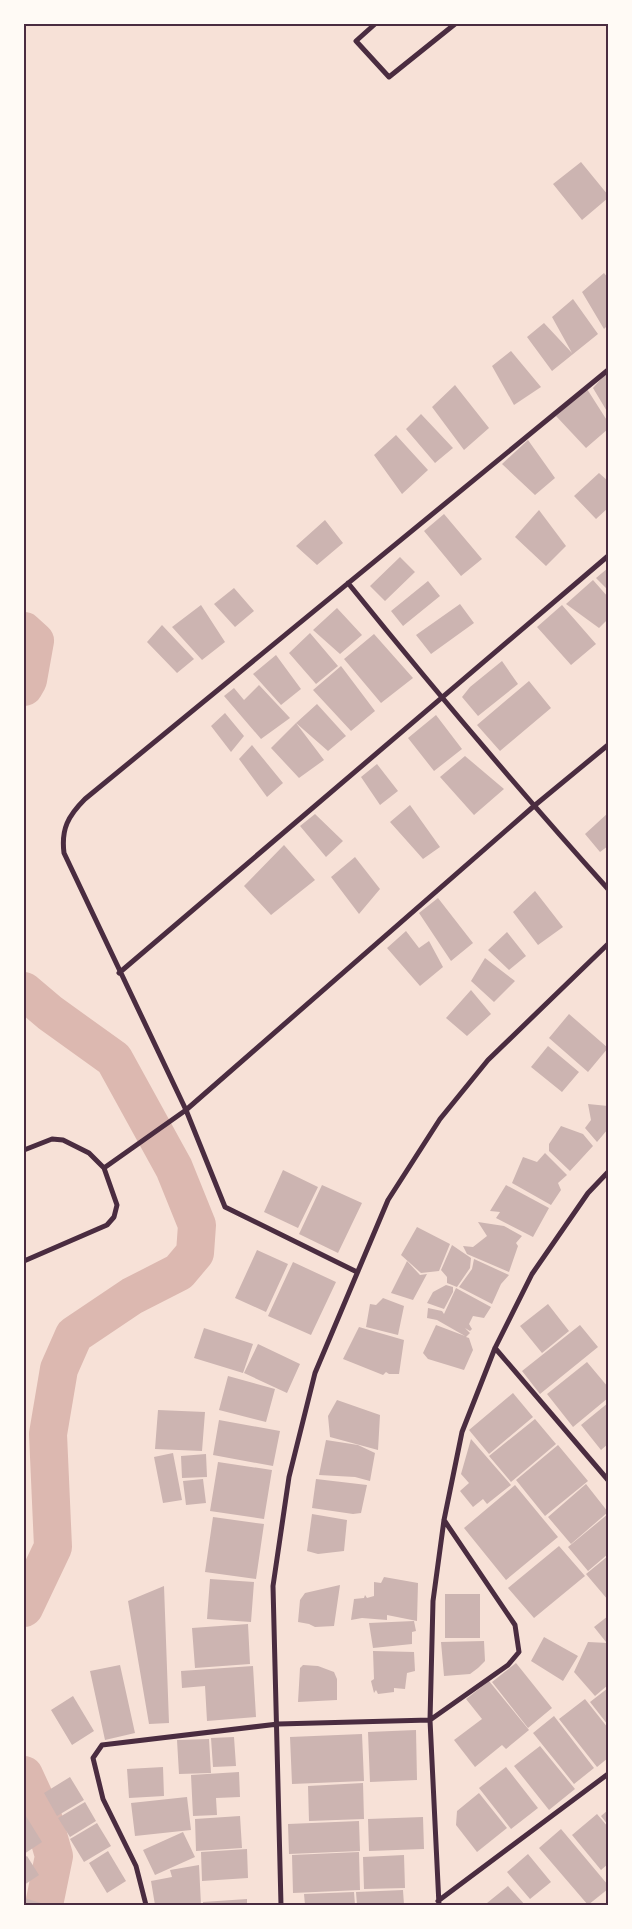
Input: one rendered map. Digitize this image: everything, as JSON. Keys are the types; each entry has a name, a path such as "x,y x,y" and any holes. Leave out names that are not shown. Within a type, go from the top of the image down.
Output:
{"street":[{"path":"375,24 356,41 389,77 455,24"},
{"path":"357,1272 225,1207 186,1110 119,973 64,853 62,838 64,826 85,799 608,370"},
{"path":"119,973 608,556"},
{"path":"348,583 441,698 608,889"},
{"path":"104,1168 186,1110 534,806 608,746"},
{"path":"281,1905 274,1586 288,1477 315,1374 388,1200 440,1119 488,1060 608,944"},
{"path":"24,1150 52,1139 63,1140 89,1153 104,1168 117,1205 114,1217 106,1225 24,1262"},
{"path":"439,1903 430,1720 433,1601 444,1520 462,1432 495,1348 532,1274 588,1192 608,1172"},
{"path":"495,1348 608,1480"},
{"path":"146,1905 136,1866 103,1799 93,1758 102,1745 278,1724 430,1720 508,1665 519,1652 515,1625 444,1520"},
{"path":"439,1903 608,1774"}],"building":[{"path":"581,162 608,195 608,198 582,220 553,184"},
{"path":"604,273 608,278 608,325 604,329 582,292"},
{"path":"573,299 598,334 552,371 527,337 544,323 572,353 552,317"},
{"path":"511,351 541,387 514,405 492,366"},
{"path":"608,371 608,413 593,388"},
{"path":"455,385 489,428 464,450 432,407"},
{"path":"587,389 608,422 608,429 586,448 556,416"},
{"path":"421,414 453,448 435,463 406,429"},
{"path":"396,435 428,470 402,494 374,455"},
{"path":"528,440 555,478 535,495 502,464"},
{"path":"599,473 608,481 608,508 596,519 574,496"},
{"path":"539,510 566,546 546,566 515,537"},
{"path":"444,514 482,559 461,576 424,531"},
{"path":"325,520 343,543 317,565 296,546"},
{"path":"400,557 415,572 385,601 370,586"},
{"path":"608,568 608,590 596,578"},
{"path":"593,580 608,597 608,619 599,628 566,604"},
{"path":"428,581 440,596 403,626 391,611"},
{"path":"234,588 254,611 235,627 214,604"},
{"path":"460,604 474,623 431,654 416,635"},
{"path":"201,605 225,642 202,660 172,627"},
{"path":"562,605 596,644 571,665 537,627"},
{"path":"337,608 362,635 340,654 313,630"},
{"path":"162,625 194,659 177,673 147,642"},
{"path":"310,633 338,666 316,684 289,653"},
{"path":"374,634 413,678 381,703 344,659"},
{"path":"276,655 301,689 281,705 253,674"},
{"path":"502,661 518,684 478,716 462,697 470,687"},
{"path":"341,666 375,711 351,731 313,690"},
{"path":"529,681 551,708 500,751 477,725"},
{"path":"259,685 290,718 261,739 224,696 234,688 244,700"},
{"path":"317,704 346,736 328,751 296,723"},
{"path":"225,713 244,736 231,752 211,726"},
{"path":"436,715 462,749 434,771 408,738"},
{"path":"296,723 324,760 299,778 271,748"},
{"path":"252,745 283,783 267,797 239,759"},
{"path":"465,756 504,789 474,815 440,777"},
{"path":"377,764 398,791 380,805 361,777"},
{"path":"410,805 440,847 423,859 390,822"},
{"path":"608,813 608,846 600,852 585,834"},
{"path":"315,814 343,841 326,857 300,826"},
{"path":"284,845 315,880 271,915 244,886"},
{"path":"355,857 380,889 359,914 331,877"},
{"path":"535,891 563,927 538,945 513,912"},
{"path":"438,898 473,943 451,961 419,913"},
{"path":"406,931 419,948 429,941 443,967 420,986 387,948"},
{"path":"507,932 526,956 509,970 488,950"},
{"path":"485,958 515,981 494,1002 471,981"},
{"path":"471,990 491,1014 467,1036 446,1018"},
{"path":"569,1014 608,1048 588,1072 549,1038"},
{"path":"548,1046 579,1072 562,1092 531,1067"},
{"path":"588,1104 608,1106 608,1129 597,1142 585,1128 591,1120"},
{"path":"561,1126 583,1134 593,1146 570,1171 549,1151 549,1144"},
{"path":"545,1153 567,1175 558,1183 561,1190 551,1205 512,1183 523,1157 537,1162"},
{"path":"283,1170 318,1187 298,1228 264,1212"},
{"path":"322,1185 362,1203 338,1253 299,1234"},
{"path":"506,1185 549,1208 533,1237 496,1218 500,1212 490,1211"},
{"path":"478,1222 504,1226 522,1236 516,1243 518,1246 509,1272 467,1254 463,1246 473,1247 487,1236"},
{"path":"417,1227 450,1244 439,1271 421,1273 401,1255"},
{"path":"452,1245 471,1258 470,1268 457,1287 447,1283 447,1277 441,1270"},
{"path":"257,1250 288,1264 266,1312 235,1298"},
{"path":"474,1259 509,1275 501,1284 492,1304 459,1287 472,1269"},
{"path":"407,1261 420,1275 427,1274 413,1300 391,1293"},
{"path":"293,1262 336,1282 311,1335 268,1316"},
{"path":"446,1285 453,1287 453,1292 444,1309 427,1303 433,1292"},
{"path":"456,1288 491,1307 484,1318 473,1316 469,1324 472,1329 470,1331 465,1328 470,1333 466,1337 469,1338 473,1350 464,1370 428,1359 423,1353 436,1325 465,1336 437,1320 427,1318 428,1308 442,1311 444,1314"},
{"path":"383,1298 404,1306 398,1335 366,1327 370,1304 376,1305"},
{"path":"548,1304 569,1331 542,1353 520,1326"},
{"path":"580,1325 598,1347 540,1394 522,1371"},
{"path":"359,1327 404,1340 399,1374 389,1374 386,1372 383,1375 343,1359"},
{"path":"204,1328 253,1344 243,1373 194,1358"},
{"path":"258,1344 300,1364 287,1393 244,1373"},
{"path":"587,1362 608,1387 608,1398 573,1427 547,1394"},
{"path":"228,1376 275,1389 266,1422 219,1410"},
{"path":"513,1393 533,1417 489,1454 469,1430"},
{"path":"337,1400 380,1415 378,1450 330,1437 328,1416"},
{"path":"608,1403 608,1444 601,1450 581,1425"},
{"path":"158,1410 205,1412 202,1451 155,1449"},
{"path":"535,1419 556,1444 511,1482 489,1456"},
{"path":"219,1420 280,1431 273,1466 213,1455"},
{"path":"471,1439 511,1485 487,1504 483,1499 473,1507 460,1491 469,1483 461,1474"},
{"path":"326,1440 358,1445 375,1453 370,1481 355,1477 319,1475"},
{"path":"558,1445 588,1481 545,1516 516,1480"},
{"path":"173,1453 182,1500 163,1503 154,1457"},
{"path":"206,1454 207,1477 182,1478 181,1456"},
{"path":"218,1462 272,1470 264,1519 210,1511"},
{"path":"203,1479 206,1503 186,1505 183,1481"},
{"path":"316,1479 367,1485 361,1513 353,1514 312,1508"},
{"path":"586,1484 608,1512 571,1544 548,1517"},
{"path":"515,1485 558,1537 506,1580 464,1528"},
{"path":"312,1514 347,1520 344,1551 318,1554 307,1551"},
{"path":"608,1514 608,1554 588,1571 568,1547"},
{"path":"213,1517 264,1524 256,1579 205,1572"},
{"path":"559,1546 585,1576 534,1618 508,1588"},
{"path":"608,1556 608,1600 586,1574"},
{"path":"384,1577 418,1583 417,1621 387,1615 387,1620 362,1618 351,1620 354,1599 364,1598 365,1595 367,1598 374,1596 374,1582 381,1583"},
{"path":"210,1579 254,1582 251,1622 207,1619"},
{"path":"340,1585 334,1626 315,1627 298,1622 300,1600 305,1593"},
{"path":"164,1586 169,1723 149,1724 128,1601"},
{"path":"445,1594 480,1594 480,1638 445,1638"},
{"path":"608,1616 608,1640 606,1642 594,1627"},
{"path":"414,1621 416,1631 412,1632 412,1644 373,1648 369,1623"},
{"path":"248,1624 250,1664 195,1668 192,1628"},
{"path":"544,1637 578,1656 563,1681 531,1661"},
{"path":"484,1641 485,1661 478,1668 470,1674 444,1676 441,1642"},
{"path":"588,1642 608,1643 608,1685 595,1696 574,1672"},
{"path":"373,1651 414,1652 415,1671 407,1673 405,1689 394,1688 394,1692 378,1694 376,1690 374,1693 371,1681 374,1679"},
{"path":"516,1663 552,1708 528,1728 492,1682"},
{"path":"120,1665 135,1733 105,1740 90,1671"},
{"path":"303,1665 318,1666 334,1672 337,1679 337,1700 298,1702 300,1668"},
{"path":"253,1666 256,1717 207,1721 205,1686 182,1688 181,1671"},
{"path":"489,1681 529,1730 506,1749 502,1745 475,1767 454,1740 482,1719 466,1699"},
{"path":"608,1688 608,1725 590,1702"},
{"path":"73,1696 94,1731 72,1745 51,1710"},
{"path":"585,1699 608,1728 608,1758 597,1767 559,1719"},
{"path":"554,1716 594,1768 574,1784 533,1733"},
{"path":"416,1730 417,1780 370,1782 368,1732"},
{"path":"362,1734 364,1781 292,1784 290,1737"},
{"path":"234,1737 236,1766 213,1767 211,1738"},
{"path":"209,1739 211,1773 179,1774 177,1740"},
{"path":"540,1746 575,1789 549,1810 514,1766"},
{"path":"163,1767 164,1796 129,1798 127,1769"},
{"path":"506,1767 538,1808 511,1829 479,1788"},
{"path":"239,1772 240,1797 216,1798 217,1815 193,1816 191,1775"},
{"path":"70,1777 84,1800 57,1816 44,1793"},
{"path":"363,1783 364,1819 309,1821 308,1786"},
{"path":"479,1793 507,1828 477,1852 456,1825 457,1811"},
{"path":"187,1797 191,1830 135,1836 131,1803"},
{"path":"85,1802 96,1821 70,1837 58,1818"},
{"path":"608,1810 608,1825 601,1816"},
{"path":"24,1813 42,1842 24,1854"},
{"path":"597,1814 608,1827 608,1864 601,1870 572,1835"},
{"path":"240,1816 242,1848 196,1851 195,1819"},
{"path":"423,1817 424,1849 369,1851 368,1819"},
{"path":"359,1821 360,1851 289,1854 288,1824"},
{"path":"97,1823 111,1846 84,1862 70,1839"},
{"path":"561,1829 608,1885 608,1889 588,1905 539,1848"},
{"path":"183,1832 195,1857 155,1875 143,1850"},
{"path":"247,1849 248,1878 202,1881 201,1852"},
{"path":"108,1851 126,1881 107,1893 89,1863"},
{"path":"359,1852 360,1890 293,1893 292,1855"},
{"path":"528,1854 551,1882 530,1899 507,1872"},
{"path":"404,1855 405,1888 364,1889 363,1857"},
{"path":"27,1856 39,1875 24,1885 24,1858"},
{"path":"199,1865 201,1905 155,1905 151,1881 172,1877 170,1870"},
{"path":"508,1886 525,1905 488,1905 487,1903"},
{"path":"403,1890 404,1905 357,1905 356,1892"},
{"path":"354,1892 355,1905 305,1905 304,1894"},
{"path":"24,1898 41,1903 41,1905 24,1905"},
{"path":"247,1899 247,1905 203,1905 203,1902"}],"waterway":[{"path":"24,631 35,641 28,680 24,687"},
{"path":"24,991 50,1013 114,1059 174,1168 197,1225 195,1253 179,1272 132,1296 74,1335 59,1369 48,1434 53,1547 24,1608"},
{"path":"24,1775 42,1814 54,1856 44,1905"}]}
